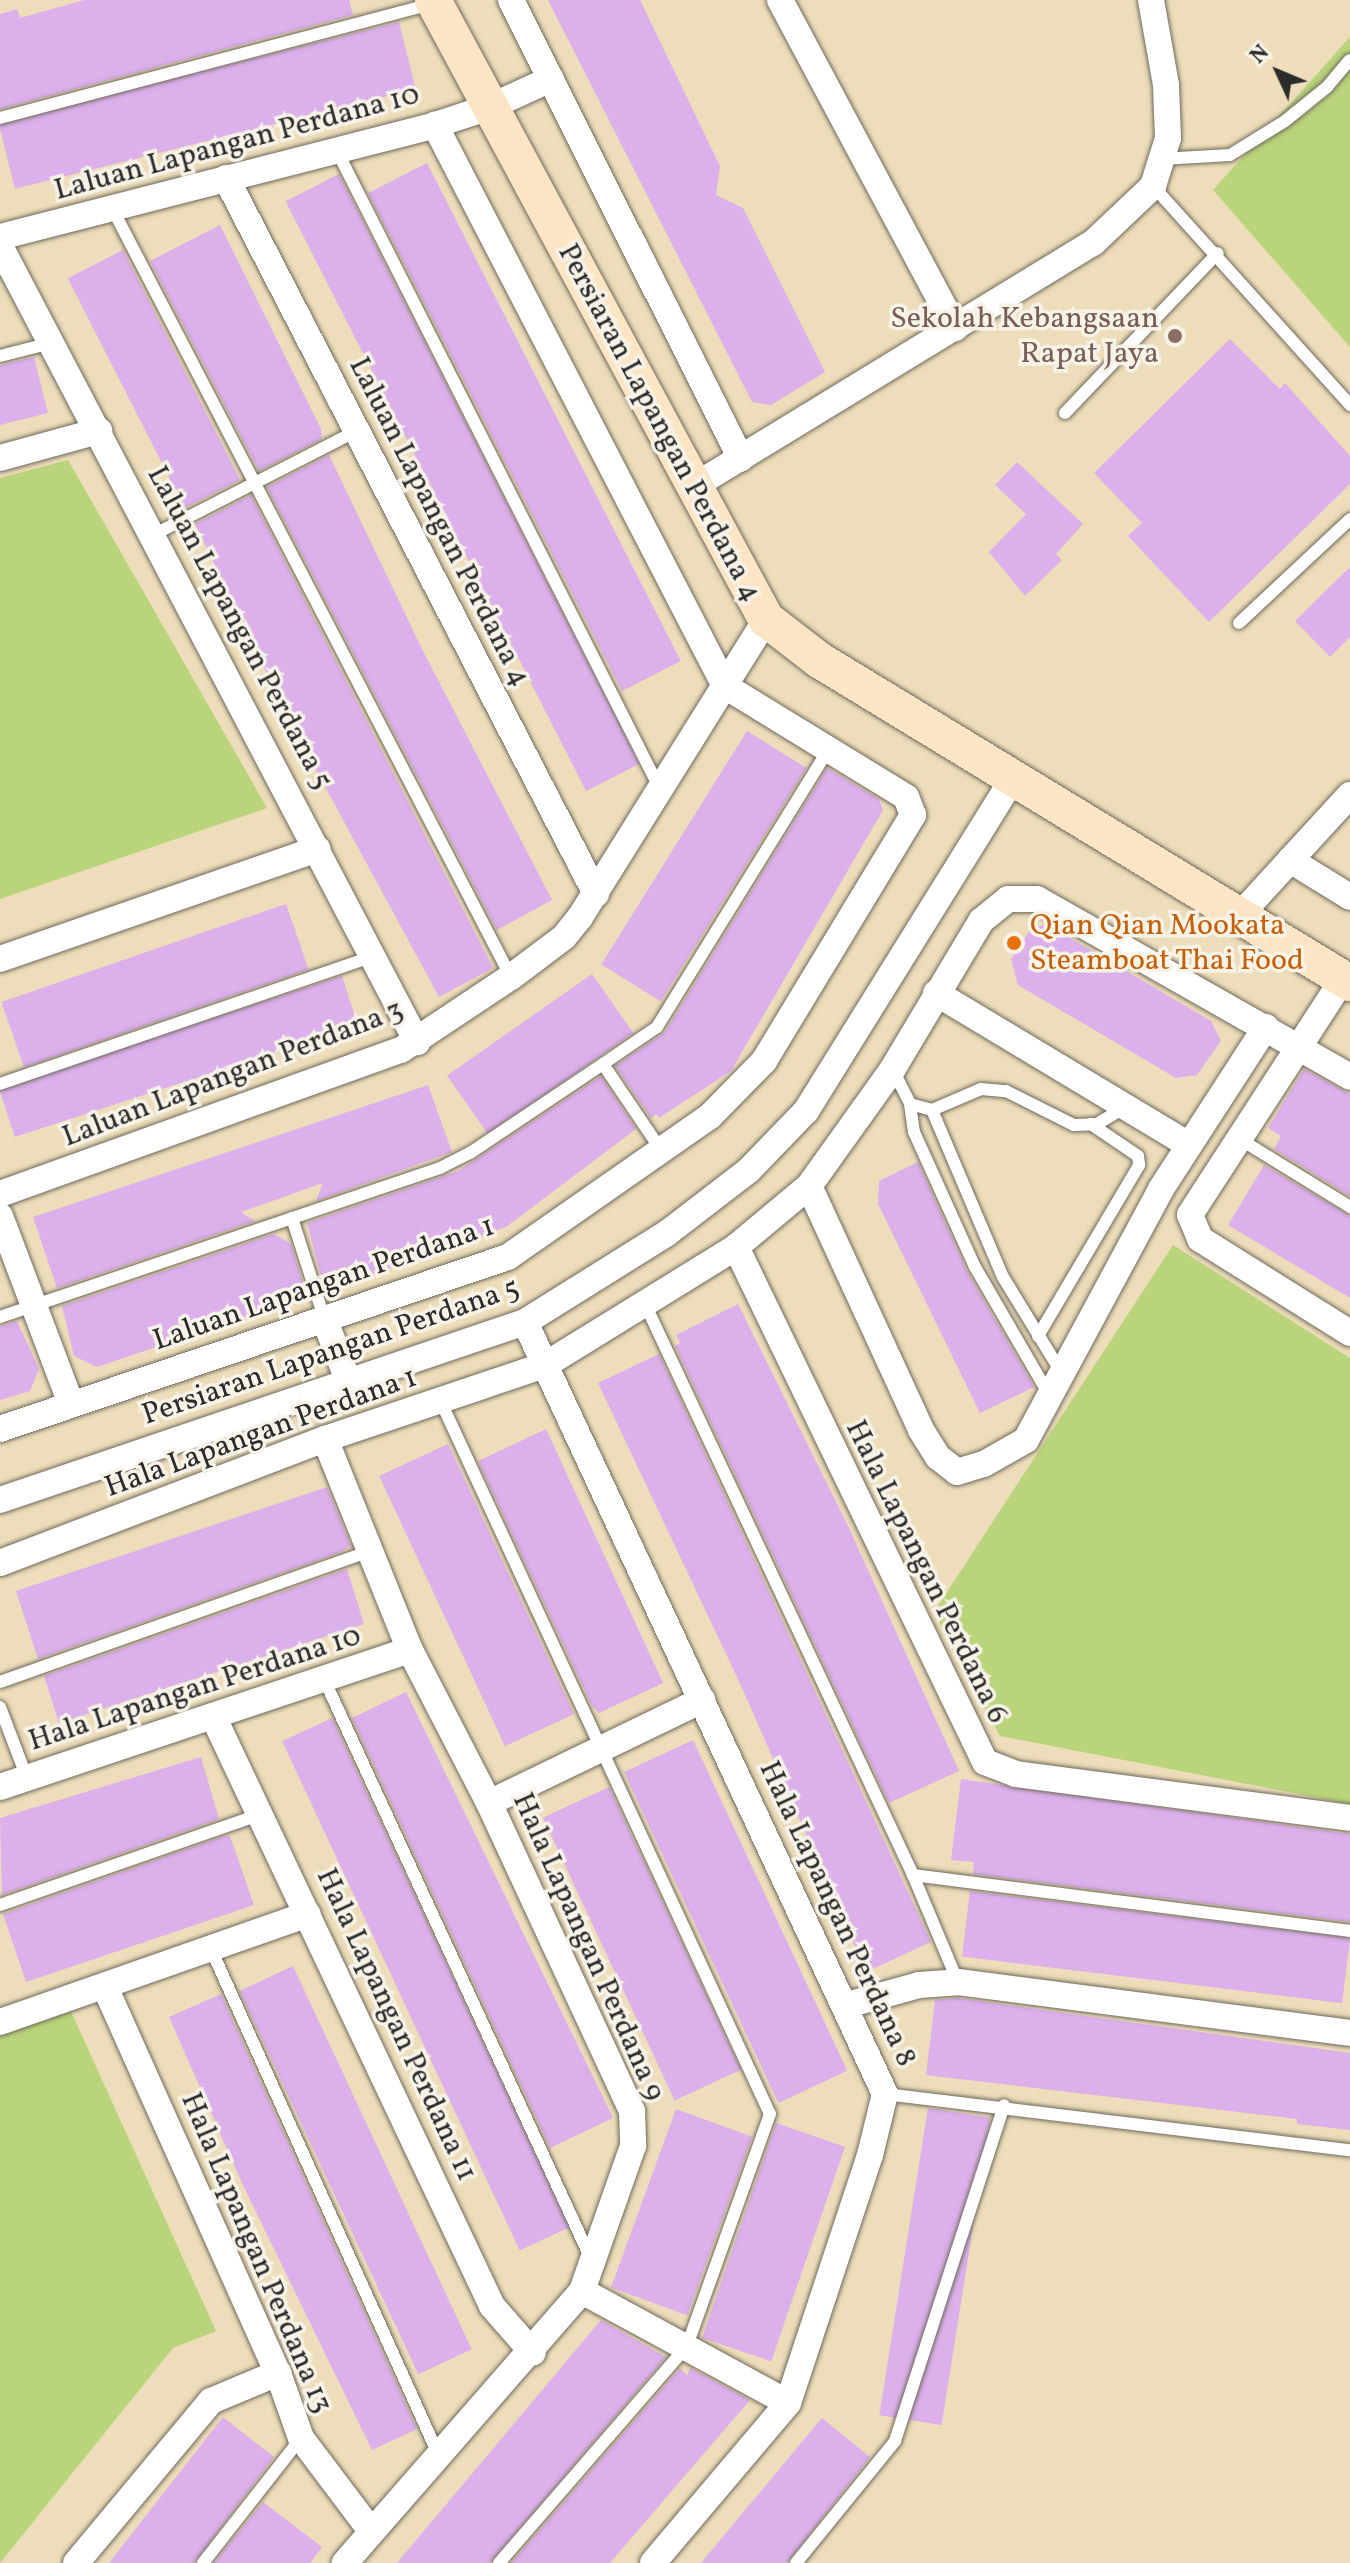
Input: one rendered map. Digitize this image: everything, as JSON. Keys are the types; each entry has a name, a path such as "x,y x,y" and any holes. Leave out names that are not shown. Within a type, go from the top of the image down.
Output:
{"street":[{"name":"Persiaran Lapangan Perdana 4","path":"511,0 741,459"},
{"path":"780,0 955,328"},
{"path":"691,488 1093,243 1153,186 1168,138 1166,85 1151,0"},
{"name":"Persiaran Lapangan Perdana 4","path":"433,1 691,488 766,619 819,660 1346,981"},
{"name":"Laluan Lapangan Perdana 10","path":"0,237 435,125 490,107 551,79"},
{"path":"435,125 725,686"},
{"name":"Laluan Lapangan Perdana 4","path":"226,178 596,894"},
{"name":"Laluan Lapangan Perdana 5","path":"0,246 55,342 417,1042"},
{"path":"0,458 99,431"},
{"name":"Laluan Lapangan Perdana 3","path":"0,1194 417,1042 511,977 564,937 596,894 766,619"},
{"name":"Laluan Lapangan Perdana 1","path":"0,1429 508,1257 710,1116 764,1061 911,822 913,808 906,797 725,686"},
{"name":"Persiaran Lapangan Perdana 5","path":"0,1500 525,1322 666,1234 749,1170 806,1111 1013,778"},
{"path":"1239,916 1350,795"},
{"path":"0,959 318,849"},
{"path":"1290,860 1350,897"},
{"name":"Hala Lapangan Perdana 1","path":"0,1563 325,1439 545,1365 646,1306 736,1247 809,1186 892,1070 981,921 1008,899 1037,899 1350,1077"},
{"path":"1346,981 1297,1045 1190,1215 1191,1228 1200,1239 1350,1333"},
{"path":"936,993 1187,1144"},
{"path":"809,1186 921,1430 938,1457 957,1472 1026,1440 1054,1383 1187,1144 1266,1027"},
{"path":"0,1216 71,1404"},
{"name":"Hala Lapangan Perdana 6","path":"736,1247 985,1762 1016,1774 1350,1818"},
{"path":"325,1321 349,1383"},
{"name":"Hala Lapangan Perdana 8","path":"525,1322 847,2005 885,2094 788,2403 653,2563"},
{"name":"Hala Lapangan Perdana 9","path":"325,1439 410,1650 489,1803 632,2111 633,2146 582,2291 533,2353 345,2563"},
{"name":"Hala Lapangan Perdana 10","path":"0,1787 410,1650"},
{"path":"489,1803 702,1700"},
{"name":"Hala Lapangan Perdana 11","path":"213,1716 492,2306 533,2353"},
{"path":"0,2022 308,1914"},
{"path":"847,2005 919,1985 958,1982 1350,2033"},
{"name":"Hala Lapangan Perdana 13","path":"105,1987 278,2373 301,2438 371,2531"},
{"path":"582,2291 788,2403"},
{"path":"76,2563 211,2401 278,2373"}],"lane":[{"path":"0,118 433,1"},
{"path":"1161,159 1230,155 1285,121 1327,87 1350,60"},
{"path":"337,151 661,790"},
{"path":"1153,186 1218,253 1350,405"},
{"path":"112,208 511,977"},
{"path":"1065,413 1218,253"},
{"path":"0,356 55,342"},
{"path":"155,534 356,431"},
{"path":"1239,623 1350,519"},
{"path":"0,1317 292,1218 470,1153 657,1027 829,748"},
{"path":"0,1084 371,957"},
{"path":"603,1064 661,1150"},
{"path":"892,1070 910,1104 914,1132 975,1267 1054,1383"},
{"path":"910,1104 932,1110 981,1089 1006,1091 1074,1125 1091,1124 1125,1107"},
{"path":"932,1110 1003,1277 1038,1336 1054,1383"},
{"path":"1038,1336 1139,1165 1138,1156 1091,1124"},
{"path":"1238,1138 1350,1207"},
{"path":"292,1218 325,1321"},
{"path":"646,1306 913,1875 958,1982"},
{"path":"441,1402 599,1750 770,2114 687,2346 499,2563"},
{"path":"0,1682 368,1552"},
{"path":"324,1679 593,2262"},
{"path":"0,1707 27,1778"},
{"path":"0,1905 261,1814"},
{"path":"913,1875 1350,1931"},
{"path":"211,1949 439,2456"},
{"path":"885,2094 1004,2105 1350,2150"},
{"path":"796,2563 895,2441 1004,2105"},
{"path":"203,2563 301,2438"}],"green space":[{"path":"1350,37 1350,347 1213,190"},
{"path":"68,460 267,808 0,899 0,478"},
{"path":"1173,1245 1350,1358 1350,1804 1000,1736 934,1612"},
{"path":"69,2007 216,2331 173,2348 0,2563 0,2032"}],"building":[{"path":"84,0 349,0 353,15 0,109 0,14 17,9 20,18"},
{"path":"548,0 640,0 720,166 716,195 743,208 825,372 771,405 752,402"},
{"path":"399,22 416,89 15,189 0,121"},
{"path":"427,163 681,661 622,691 368,193"},
{"path":"339,174 640,764 586,791 286,201"},
{"path":"220,225 321,429 322,439 259,471 150,261"},
{"path":"123,250 240,480 185,508 68,278"},
{"path":"1230,339 1280,389 1285,383 1350,456 1350,484 1209,622 1128,536 1142,523 1094,473"},
{"path":"34,357 48,413 0,425 0,365"},
{"path":"329,455 422,649 552,900 497,930 267,487"},
{"path":"1017,462 1083,524 1056,554 1062,560 1025,596 989,552 1026,514 995,485"},
{"path":"251,495 493,968 439,997 289,720 195,524"},
{"path":"1350,567 1350,637 1330,657 1295,621"},
{"path":"747,731 806,768 661,1001 601,964"},
{"path":"827,768 879,799 883,810 731,1071 659,1118 656,1114 651,1118 615,1066 665,1032"},
{"path":"286,904 308,969 24,1067 1,1002"},
{"path":"1048,925 1211,1021 1221,1041 1197,1075 1176,1078 1018,985 1011,959 1032,927"},
{"path":"592,974 633,1033 488,1135 447,1076"},
{"path":"342,976 358,1025 15,1137 0,1087"},
{"path":"1304,1069 1350,1094 1350,1196 1274,1149 1281,1136 1268,1128"},
{"path":"601,1076 636,1129 506,1227 325,1291 307,1223 458,1171"},
{"path":"428,1085 452,1152 316,1201 323,1183 241,1212 255,1221 57,1288 33,1217"},
{"path":"918,1162 967,1271 1034,1387 980,1413 878,1204 879,1181"},
{"path":"1264,1165 1350,1216 1350,1298 1228,1225"},
{"path":"274,1234 291,1244 307,1296 97,1367 74,1356 62,1306"},
{"path":"738,1304 849,1528 959,1771 889,1803 675,1346 680,1343 676,1335"},
{"path":"17,1321 39,1369 30,1391 0,1400 0,1326"},
{"path":"659,1354 931,1942 866,1972 743,1690 598,1383"},
{"path":"546,1429 663,1683 599,1713 592,1706 478,1461"},
{"path":"448,1444 574,1714 505,1746 379,1476"},
{"path":"327,1487 351,1546 341,1552 38,1659 16,1591"},
{"path":"347,1569 364,1624 59,1723 44,1676"},
{"path":"406,1692 613,2118 550,2148 352,1718"},
{"path":"332,1718 570,2227 520,2251 282,1741"},
{"path":"693,1740 847,2071 778,2103 624,1772"},
{"path":"201,1757 219,1819 2,1895 0,1818"},
{"path":"961,1779 1350,1834 1350,1922 973,1874 974,1862 951,1860"},
{"path":"609,1787 741,2070 675,2101 543,1818"},
{"path":"230,1836 254,1905 26,1982 3,1914"},
{"path":"970,1891 1350,1938 1342,2003 962,1957"},
{"path":"293,1966 472,2349 418,2374 240,1991"},
{"path":"221,1994 417,2429 372,2450 242,2183 169,2017"},
{"path":"958,1998 1350,2053 1350,2130 1297,2124 1297,2119 926,2075 935,2000"},
{"path":"928,2108 990,2118 942,2425 879,2415"},
{"path":"676,2109 752,2137 687,2315 611,2288"},
{"path":"776,2123 845,2147 771,2361 702,2338"},
{"path":"601,2320 666,2357 490,2563 397,2563"},
{"path":"680,2368 687,2375 690,2368 750,2400 610,2563 511,2563"},
{"path":"223,2417 274,2457 194,2563 109,2563"},
{"path":"822,2418 870,2457 787,2563 701,2563"},
{"path":"263,2502 322,2547 310,2563 214,2563"}],"place":[{"name":"Sekolah Kebangsaan Rapat Jaya","path":"1175,336"},
{"name":"Qian Qian Mookata Steamboat Thai Food","path":"1014,943"}]}
